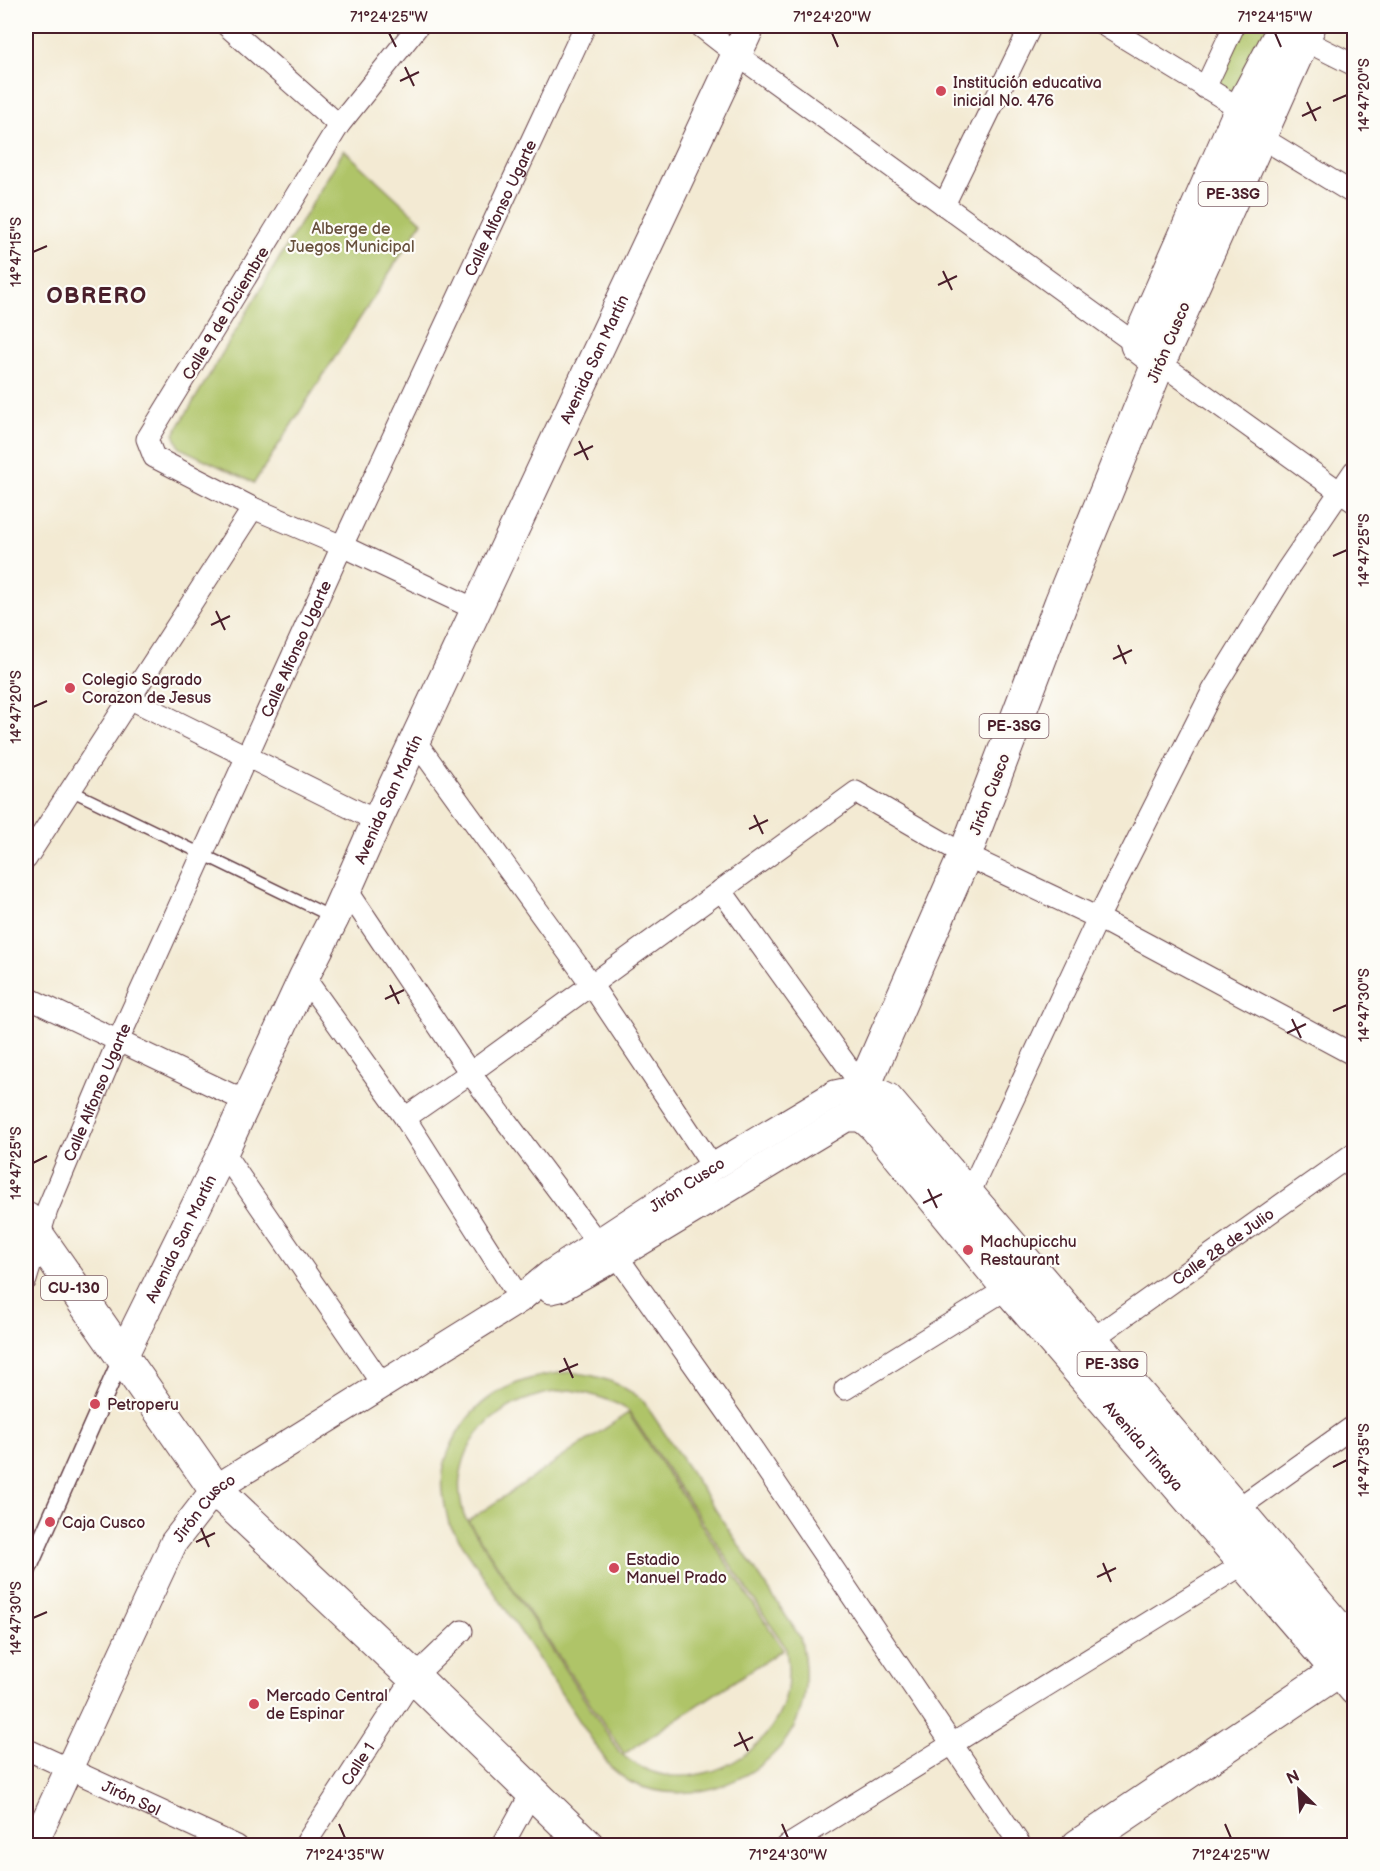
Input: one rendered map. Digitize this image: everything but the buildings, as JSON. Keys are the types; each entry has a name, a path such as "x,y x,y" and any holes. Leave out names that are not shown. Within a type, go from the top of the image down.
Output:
{"main road":[{"name":"Avenida San Martín","path":"122,1357 223,1152 304,976 334,918 377,821 750,26"},
{"name":"Jirón Cusco","path":"865,1103 965,855 1060,603 1148,354 1245,123 1299,30"},
{"name":"Avenida Tintaya","path":"1351,1667 1237,1509 1079,1349 1008,1288 876,1127 865,1103 886,1099 969,1194 1079,1349 1245,1563 1351,1667"},
{"name":"CU-130","path":"32,1227 122,1357"},
{"path":"122,1357 215,1489 588,1845"},
{"path":"1078,1845 1351,1667"}],"street":[{"path":"227,26 339,125"},
{"name":"Calle 9 de Diciembre","path":"253,508 154,457 147,439 339,125 418,26"},
{"name":"Calle Alfonso Ugarte","path":"26,1280 32,1227 342,546 585,26"},
{"path":"700,26 1148,354 1347,496"},
{"path":"944,205 1030,26"},
{"path":"1104,26 1205,88 1245,123 1354,194"},
{"path":"1205,88 1234,26"},
{"path":"1299,30 1354,65"},
{"path":"969,1194 1098,918 1213,690 1286,571 1347,496 1354,471"},
{"path":"26,859 253,508 342,546 477,610"},
{"path":"131,699 377,821"},
{"path":"416,742 591,984 713,1167"},
{"path":"405,1118 856,792 965,855 1098,918 1354,1055"},
{"path":"347,890 470,1073 607,1249 735,1424 1021,1845"},
{"path":"721,890 865,1103"},
{"path":"304,976 405,1118 520,1299"},
{"path":"26,997 245,1101"},
{"name":"Jirón Cusco","path":"33,1845 174,1542 215,1489 520,1299 560,1288 713,1167 835,1094 865,1103"},
{"name":"Jirón Cusco","path":"607,1249 846,1118 865,1103"},
{"path":"223,1152 382,1384"},
{"name":"Calle 28 de Julio","path":"1079,1349 1354,1153"},
{"path":"845,1389 1008,1288"},
{"name":"Avenida San Martín","path":"26,1574 122,1357"},
{"path":"1237,1509 1354,1426"},
{"path":"787,1845 1245,1563"},
{"name":"Calle 1","path":"304,1845 414,1677 462,1631"},
{"name":"Jirón Sol","path":"26,1749 237,1845"},
{"path":"502,1845 532,1790"}],"lane":[{"path":"70,790 334,918"}],"green space":[{"path":"1239,26 1279,26 1240,98 1213,83"},
{"name":"Alberge de Juegos Municipal","path":"344,150 422,222 254,483 180,448 174,434"},
{"path":"570,1372 591,1375 616,1384 642,1399 800,1637 805,1678 804,1698 798,1718 786,1739 770,1757 750,1772 728,1783 704,1790 679,1793 655,1790 632,1783 610,1767 449,1524 443,1492 445,1461 463,1425 474,1411 501,1391 517,1383 551,1374","holes":["571,1390 594,1395 628,1410 786,1648 788,1684 781,1709 772,1727 759,1743 743,1756 725,1766 705,1773 685,1776 664,1775 641,1767 620,1753 464,1516 460,1479 473,1441 484,1426 498,1414 532,1397"]},
{"path":"628,1413 783,1649 624,1754 468,1521"}],"place":[{"name":"Institución educativa inicial No. 476","path":"941,91"},
{"name":"Colegio Sagrado Corazon de Jesus","path":"70,688"},
{"name":"Machupicchu Restaurant","path":"968,1250"},
{"name":"Petroperu","path":"95,1404"},
{"name":"Caja Cusco","path":"50,1522"},
{"name":"Estadio Manuel Prado","path":"614,1568"},
{"name":"Mercado Central de Espinar","path":"254,1704"}],"district":[{"name":"OBRERO","path":"97,295"}]}
